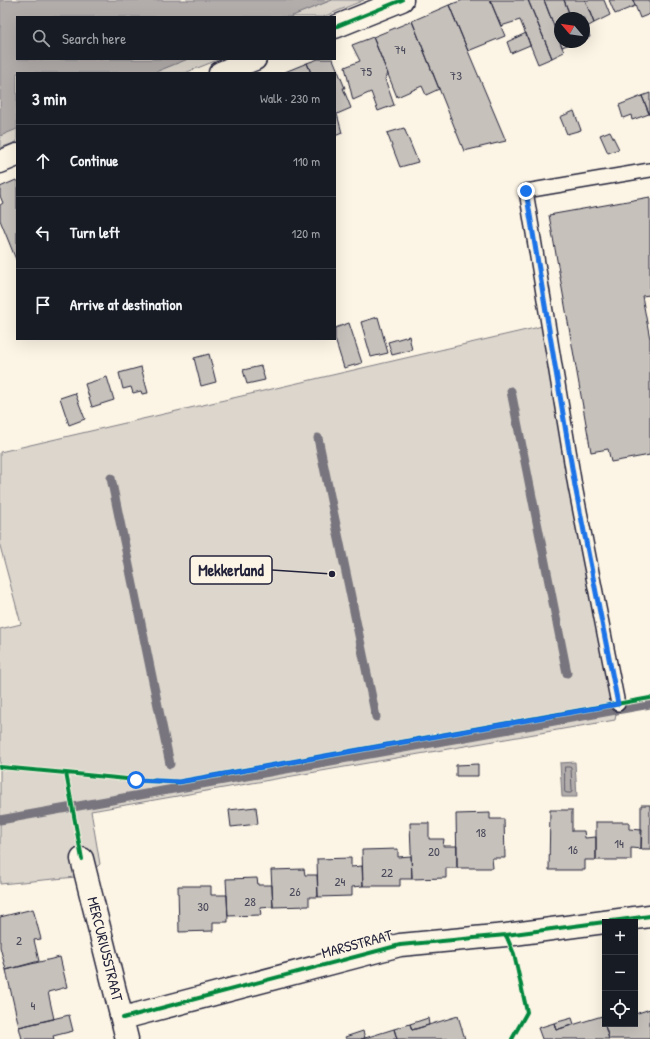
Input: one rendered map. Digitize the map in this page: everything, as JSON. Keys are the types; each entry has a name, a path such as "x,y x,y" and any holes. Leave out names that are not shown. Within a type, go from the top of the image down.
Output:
{"street":[{"path":"336,27 402,0"},
{"path":"222,72 252,60"},
{"path":"0,162 16,155"},
{"name":"MERCURIUSSTRAAT","path":"82,858 127,1039"},
{"name":"MARSSTRAAT","path":"123,1018 400,945 506,935 650,916"}],"lane":[{"path":"618,704 575,486 526,191 650,170"}],"shaded area":[{"path":"331,0 364,0 325,16 291,16"},
{"path":"184,60 218,60 188,72 154,72"},
{"path":"16,128 16,142 0,148 0,135"},
{"path":"548,324 618,704 615,720 91,811 100,864 87,876 0,884 0,629 21,624 0,546 0,452"}],"water":[{"path":"0,0 332,0 292,16 16,16 16,60 186,60 156,72 16,72 16,129 0,136"},
{"path":"575,762 577,797 562,797 560,763"}],"building":[{"path":"463,0 490,0 505,36 468,51 449,5"},
{"path":"490,0 528,0 552,58 538,64 520,20 501,26"},
{"path":"528,0 544,0 554,26 554,48 562,48 564,52 552,58"},
{"path":"544,0 564,0 569,12 554,12 554,26"},
{"path":"564,0 585,0 590,12 569,12"},
{"path":"585,0 604,0 610,15 594,23"},
{"path":"609,0 633,0 635,6 615,14"},
{"path":"633,0 650,0 650,14 640,18"},
{"path":"449,5 506,141 464,151 412,21"},
{"path":"590,13 594,23 590,25"},
{"path":"412,21 439,89 426,95 422,86 397,97 373,37"},
{"path":"526,33 530,45 511,53 507,42"},
{"path":"373,37 388,74 385,79 394,105 378,111 371,92 353,100 345,67 360,61 352,45"},
{"path":"315,60 333,60 345,88 343,88 351,108 337,114 342,133 336,136 336,72 311,72 307,63"},
{"path":"307,63 311,72 285,72"},
{"path":"650,93 650,115 642,96"},
{"path":"642,96 649,114 632,120 631,115 623,118 619,105"},
{"path":"574,111 581,130 567,134 560,117"},
{"path":"404,128 418,162 400,167 387,133"},
{"path":"610,131 619,149 608,153 600,135"},
{"path":"16,180 16,260 0,220 0,205 3,203 0,196 0,187"},
{"path":"650,197 650,295 642,296 650,339 650,455 611,462 608,449 591,452 549,215"},
{"path":"378,317 388,353 371,357 361,322"},
{"path":"349,323 362,363 344,368 335,340 336,328"},
{"path":"409,336 412,350 392,355 388,342"},
{"path":"209,354 216,382 201,386 194,358"},
{"path":"261,366 265,380 247,384 243,370"},
{"path":"141,367 148,393 142,394 141,391 133,393 131,387 123,389 119,373"},
{"path":"107,377 114,400 92,407 85,384"},
{"path":"75,393 85,419 69,425 60,398"},
{"path":"478,764 478,776 456,776 456,765"},
{"path":"641,805 650,805 650,849 641,849"},
{"path":"256,807 258,824 231,827 229,810"},
{"path":"550,810 572,810 572,831 584,831 585,838 596,837 596,860 585,860 585,870 549,870"},
{"path":"490,813 490,819 504,819 505,858 492,858 493,868 457,868 456,814"},
{"path":"596,822 629,822 629,829 642,830 641,849 631,848 631,860 596,860"},
{"path":"410,823 429,823 429,839 444,839 443,846 457,846 457,868 446,868 446,878 412,879"},
{"path":"398,849 398,857 411,856 412,879 400,879 400,886 363,886 362,850"},
{"path":"351,858 351,867 362,866 363,886 352,887 352,896 318,897 317,859"},
{"path":"304,869 305,875 317,875 318,897 309,897 309,906 273,907 271,870"},
{"path":"257,878 258,885 272,885 273,907 260,908 261,915 228,916 226,879"},
{"path":"178,886 211,886 211,895 227,895 228,922 213,922 213,931 179,932"},
{"path":"33,909 41,939 34,940 39,961 6,970 0,947 0,917"},
{"path":"60,957 67,987 48,992 54,1019 19,1027 6,970"},
{"path":"650,1009 650,1039 609,1039 605,1027 638,1027 638,1013"},
{"path":"69,1015 73,1031 53,1036 54,1039 22,1039 19,1027"},
{"path":"458,1016 465,1039 397,1039 394,1029 410,1024 412,1030"},
{"path":"602,1016 602,1027 605,1027 609,1039 542,1039 538,1028 554,1023 556,1030"},
{"path":"428,1018 429,1025 412,1030 410,1024"},
{"path":"572,1018 574,1024 556,1030 554,1023"},
{"path":"394,1029 397,1039 361,1039 365,1038"},
{"path":"363,1031 365,1038 346,1039 345,1037"}],"waterway":[{"path":"511,391 567,673"},
{"path":"318,438 376,717"},
{"path":"111,478 170,764"},
{"path":"0,820 650,704"}],"cycle path":[{"path":"336,27 402,0"},
{"path":"66,773 137,780 179,782 650,698"},
{"path":"0,767 66,773 82,859"},
{"path":"123,1018 400,945 506,935 650,916"},
{"path":"506,935 514,954 527,1012 512,1039"}],"place":[{"name":"Mekkerland","path":"332,574"}],"route":[{"path":"136,780 179,782 618,704 575,486 526,191"}]}
